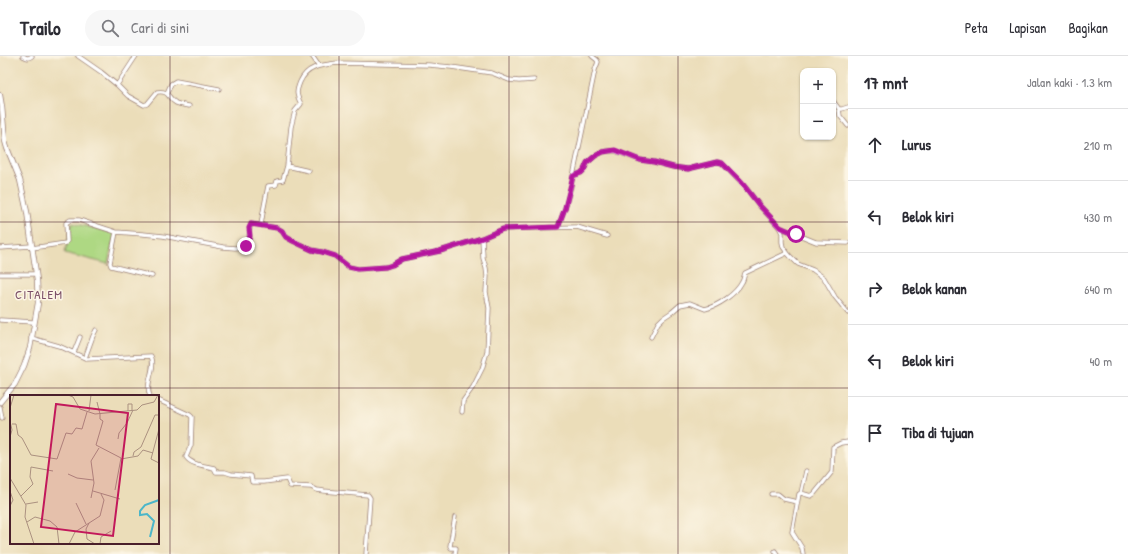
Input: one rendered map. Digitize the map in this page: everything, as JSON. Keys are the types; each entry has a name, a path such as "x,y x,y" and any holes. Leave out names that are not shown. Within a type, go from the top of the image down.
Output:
{"main road":[{"path":"0,95 5,141 20,180 27,212 36,274 38,303 30,348 24,366 15,384 6,397 0,402"}],"street":[{"path":"23,56 27,59 32,56"},
{"path":"78,56 95,67 128,96 144,105 147,104 156,92 160,92 167,93 172,101 177,104 189,106"},
{"path":"117,85 136,56"},
{"path":"312,56 319,66"},
{"path":"558,227 565,208 573,176 598,62 592,56"},
{"path":"261,225 268,186 276,185 277,181 283,180 287,166 291,127 295,111 301,104 296,94 297,90 306,73 313,68 338,63 429,65 492,73 519,82 534,80"},
{"path":"167,93 172,82 176,80 219,89"},
{"path":"835,104 839,109 840,116 848,126"},
{"path":"839,109 848,107"},
{"path":"573,176 581,173 587,163 595,156 603,152 615,150 640,160 688,169 717,162 722,163 742,183 759,205 780,227 816,242 848,243"},
{"path":"287,166 309,171"},
{"path":"0,248 32,247 66,243 66,223 70,220 83,221 116,232 163,236 235,248 246,246 250,236 249,228 251,224 277,228 282,231 286,237 293,241 312,250 335,256 349,267 358,269 386,267 402,259 440,251 482,238 503,229 577,227 607,236"},
{"path":"780,227 782,233 782,244 787,252 798,264 813,270 824,278 835,297 848,313"},
{"path":"116,232 110,263 111,266 152,276"},
{"path":"462,412 464,399 473,387 482,369 487,352 489,308 486,292 487,273 483,258 482,238"},
{"path":"651,337 658,323 680,305 690,303 705,309 718,304 726,300 742,282 745,273 787,252"},
{"path":"0,274 36,274"},
{"path":"0,320 34,322"},
{"path":"85,358 96,330"},
{"path":"32,338 59,346 89,359 151,356 153,363 149,382 150,395"},
{"path":"74,352 80,338"},
{"path":"159,400 192,417 191,445 186,457 188,460 214,468 216,472 250,476 252,482 287,479 290,486 311,487 324,491 368,495 370,498 366,554"},
{"path":"0,407 2,418"},
{"path":"801,493 810,496 814,494 832,472 833,447 841,443 848,442"},
{"path":"803,554 802,548 792,532 797,502 799,494 801,493 806,471"},
{"path":"771,494 778,494 784,499 797,502"},
{"path":"455,517 450,546 451,548 456,548 455,554"}],"green space":[{"path":"72,223 115,233 108,264 65,253"}],"district":[{"name":"CITALEM","path":"39,294"}],"route":[{"path":"246,246 250,236 249,228 251,224 275,227 283,232 287,238 312,250 335,256 349,267 358,269 386,267 402,259 440,251 482,238 503,229 558,227 565,208 573,176 581,173 587,163 595,156 603,152 615,150 640,160 688,169 717,162 722,163 742,183 759,205 780,227 796,234"}]}
